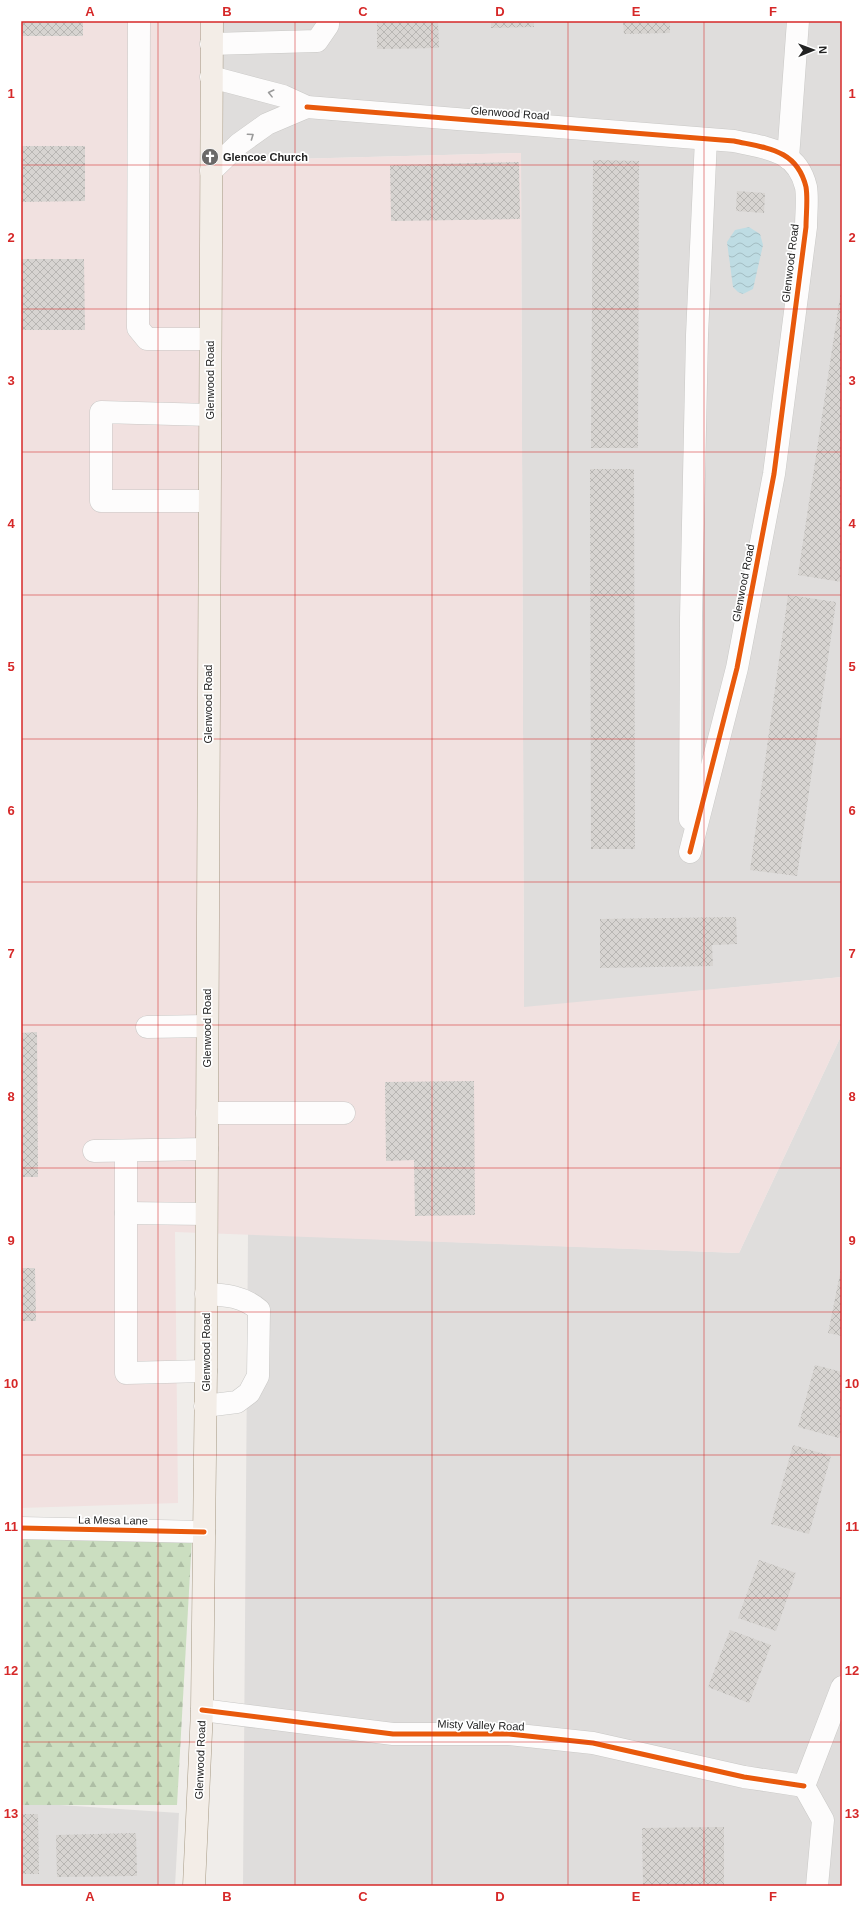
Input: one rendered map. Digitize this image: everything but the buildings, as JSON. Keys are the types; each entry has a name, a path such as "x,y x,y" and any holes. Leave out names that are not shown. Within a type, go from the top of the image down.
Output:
{"main road":[{"name":"Glenwood Road","path":"194,1886 202,1710 206,1371 212,21"}],"street":[{"path":"139,21 138,328 147,339 210,338"},
{"path":"211,44 317,40 328,25 328,21"},
{"path":"788,158 798,21"},
{"name":"Glenwood Road","path":"212,77 283,96 307,107 734,141 775,150 796,163 806,188 806,227 774,474 737,668 690,852 691,610 696,335 706,139"},
{"name":"Glenwood Road","path":"211,171 239,144 267,124 307,107"},
{"path":"209,501 101,501 101,412 210,415"},
{"path":"147,1027 207,1026"},
{"path":"207,1113 344,1113"},
{"path":"94,1151 206,1149"},
{"path":"126,1151 126,1373 206,1371"},
{"path":"126,1213 206,1214"},
{"path":"205,1406 237,1402 249,1393 258,1376 259,1310 250,1302 231,1296 206,1294"},
{"name":"La Mesa Lane","path":"21,1528 204,1532"},
{"path":"817,1886 823,1820 804,1786 842,1687"},
{"name":"Misty Valley Road","path":"202,1710 392,1734 509,1734 593,1743 744,1777 804,1786"}],"shaded area":[{"path":"21,21 215,21 214,161 521,153 524,1007 842,977 842,1034 739,1253 175,1232 178,1503 21,1508"},
{"path":"215,21 842,21 842,977 524,1008 521,153 214,161"},
{"path":"842,1034 842,1886 243,1886 248,1234 739,1253"},
{"path":"21,1805 60,1805 179,1813 175,1886 21,1886"}],"green space":[{"path":"21,1531 192,1538 177,1805 21,1805"}],"water":[{"path":"749,227 760,234 763,245 753,289 743,294 738,292 733,287 727,242 735,230"}],"cycle path":[{"path":"307,107 734,141 779,152 788,158 802,174 807,192 806,227 774,474 737,668 690,852"},
{"path":"21,1528 204,1532"},
{"path":"202,1710 393,1734 509,1734 593,1743 744,1777 804,1786"}],"place":[{"name":"Glencoe Church","path":"210,157"}]}
